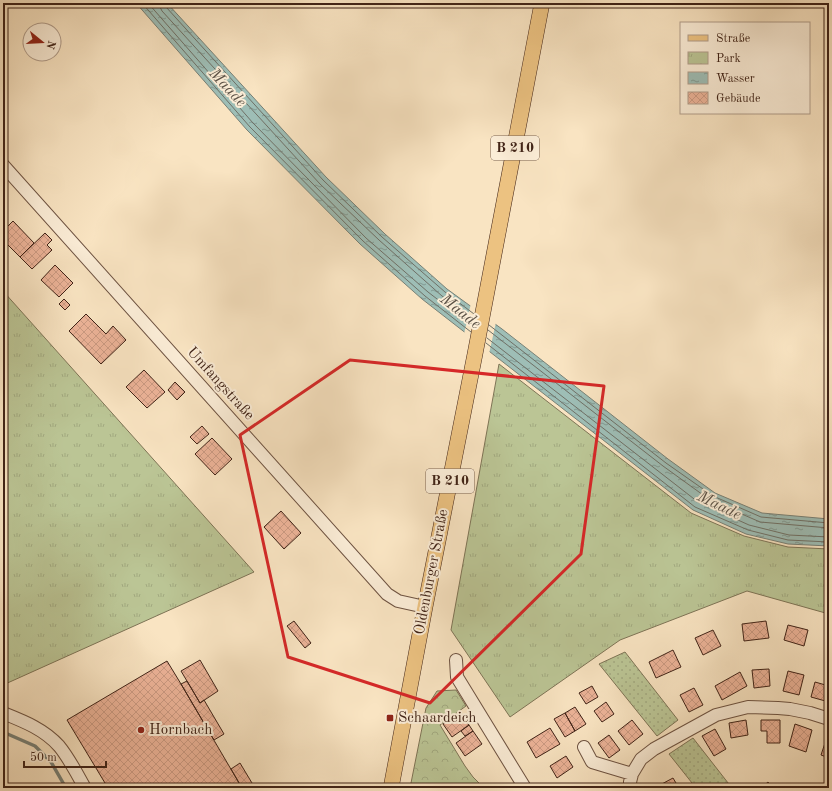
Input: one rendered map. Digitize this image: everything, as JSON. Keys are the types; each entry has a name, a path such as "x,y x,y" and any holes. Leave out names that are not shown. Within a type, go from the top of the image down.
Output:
{"main road":[{"name":"Oldenburger Straße","path":"391,788 542,3"}],"street":[{"name":"Umfangstraße","path":"3,165 387,594 398,601 425,607"},
{"path":"456,660 457,677 525,788"},
{"path":"631,788 630,782 632,774 641,759 654,749 681,733 716,715 748,707 790,708 829,719"},
{"path":"3,713 26,722 45,734 58,746 85,788"},
{"path":"584,747 592,762 632,774"}],"highlighted area":[{"path":"350,360 604,386 581,554 430,703 288,657 240,435"}],"green space":[{"path":"3,291 254,572 3,685"},
{"path":"499,364 691,513 744,536 788,547 829,549 829,614 747,591 620,640 510,717 451,630"},
{"path":"625,652 678,720 657,736 599,664"},
{"path":"456,690 466,706 440,725 465,766 484,788 410,788 426,708 437,691"},
{"path":"693,738 732,788 696,788 669,754"}],"water":[{"name":"Maade","path":"136,3 167,3 326,177 385,234 447,289 502,329 668,459 715,493 762,513 829,519 829,546 788,544 746,534 693,510 422,299 360,244 247,130"}],"pier":[{"path":"471,303 496,322 489,354 464,334"}],"building":[{"path":"13,221 34,243 20,257 3,240 3,231"},
{"path":"45,233 52,240 47,245 52,250 32,269 20,257"},
{"path":"55,265 73,283 59,297 41,280"},
{"path":"64,299 70,305 65,310 59,304"},
{"path":"86,314 106,334 113,326 126,340 101,364 69,331"},
{"path":"144,370 165,392 147,408 126,387"},
{"path":"175,382 185,392 177,400 168,390"},
{"path":"202,426 209,434 197,444 190,437"},
{"path":"212,438 232,459 215,475 195,454"},
{"path":"281,511 301,533 284,549 264,527"},
{"path":"294,621 311,643 305,648 287,626"},
{"path":"766,621 769,638 744,641 742,624"},
{"path":"788,625 808,630 804,646 784,640"},
{"path":"713,630 721,646 703,655 695,638"},
{"path":"673,650 681,667 656,678 649,662"},
{"path":"200,660 218,691 200,703 181,671"},
{"name":"Hornbach","path":"167,661 242,788 108,788 67,720"},
{"path":"769,669 770,686 754,688 752,670"},
{"path":"788,671 804,675 799,695 783,691"},
{"path":"740,672 747,686 722,700 715,686"},
{"path":"187,681 200,703 204,700 224,734 214,740 181,684"},
{"path":"815,682 829,686 829,702 811,697"},
{"path":"592,686 598,697 586,704 579,693"},
{"path":"694,688 703,705 689,712 680,695"},
{"path":"606,702 614,714 602,722 594,711"},
{"path":"575,707 586,724 575,731 565,713"},
{"path":"460,712 469,725 452,737 443,724"},
{"path":"565,713 575,731 565,737 554,719"},
{"path":"632,720 643,734 629,745 618,731"},
{"path":"746,720 748,735 731,738 729,723"},
{"path":"761,720 780,720 780,743 767,743 767,731 761,731"},
{"path":"795,724 812,730 806,752 789,746"},
{"path":"469,725 473,731 465,736 461,731"},
{"path":"550,728 560,744 536,758 527,742"},
{"path":"715,729 726,749 714,756 702,736"},
{"path":"473,731 482,744 465,756 456,743"},
{"path":"609,735 620,750 609,758 598,743"},
{"path":"827,737 829,738 829,758 821,755"},
{"path":"566,756 573,767 557,778 550,766"},
{"path":"240,763 255,788 242,788 231,769"},
{"path":"673,778 679,788 659,788 658,786"},
{"path":"768,782 773,788 761,788"}],"waterway":[{"path":"3,732 35,746 51,762 66,788"}],"place":[{"name":"Schaardeich","path":"390,718"},
{"name":"Hornbach","path":"141,730"}]}
